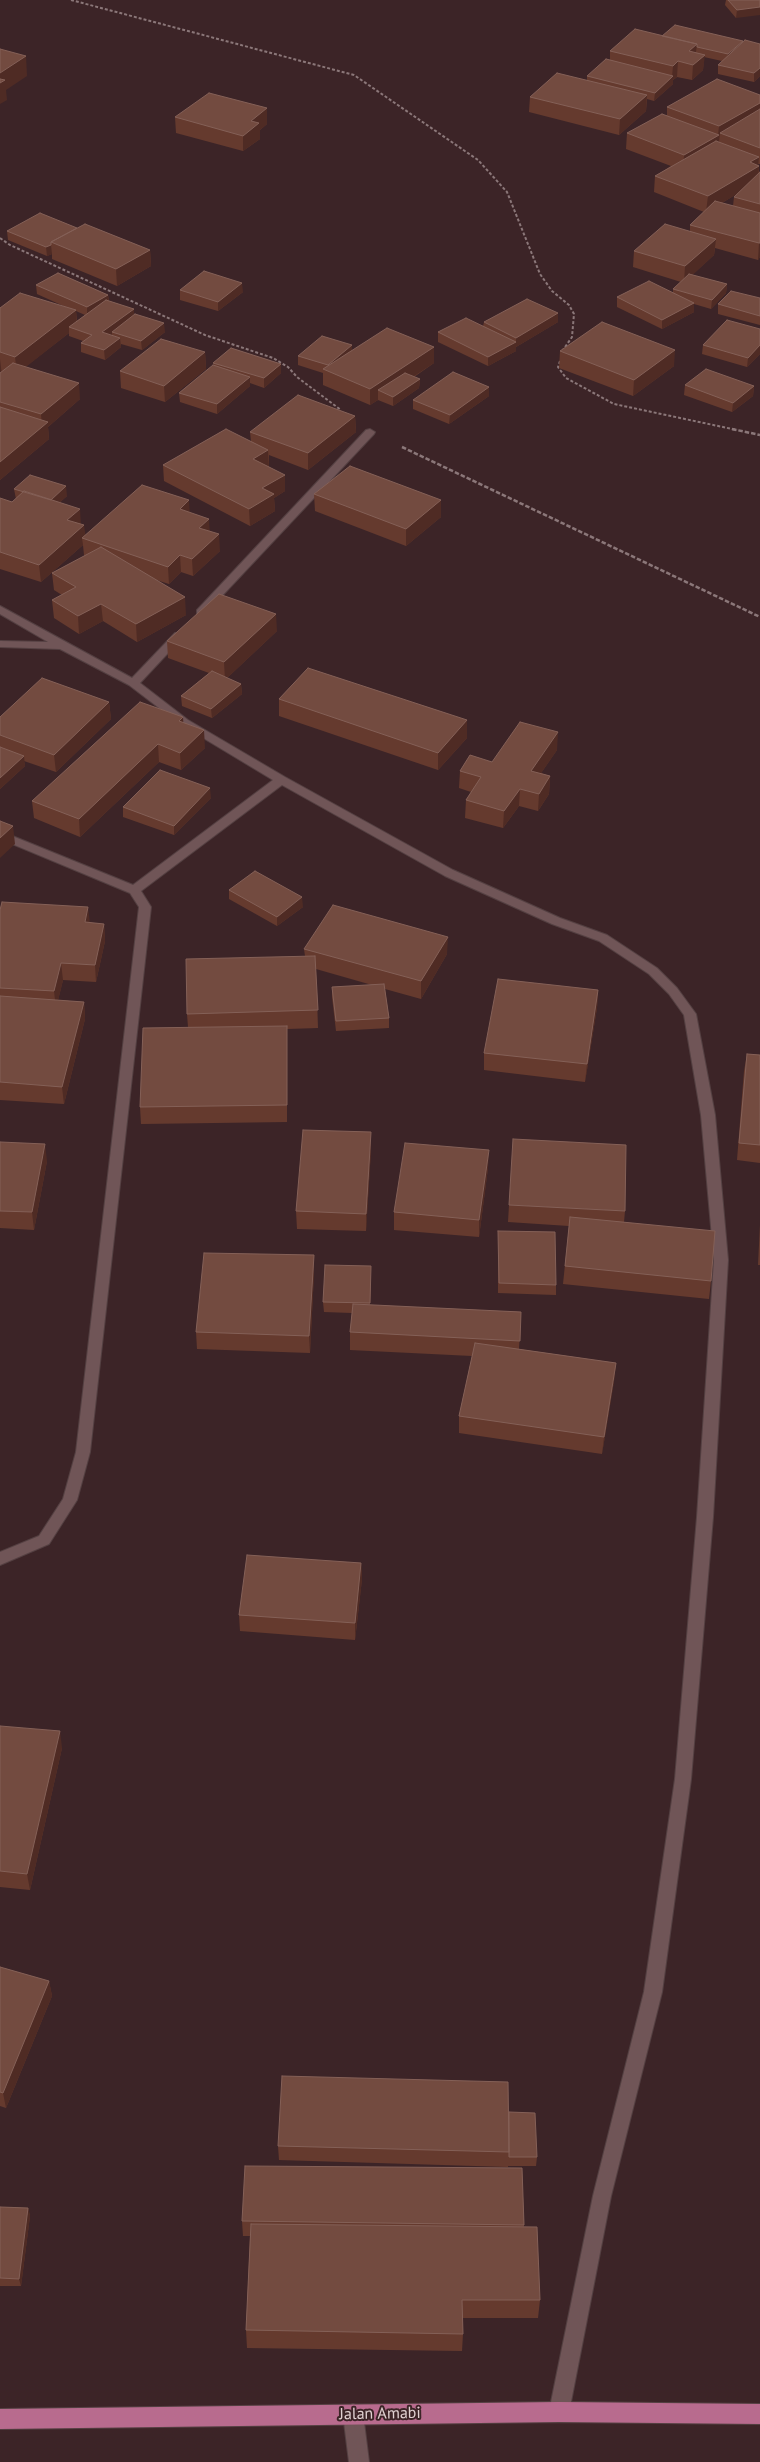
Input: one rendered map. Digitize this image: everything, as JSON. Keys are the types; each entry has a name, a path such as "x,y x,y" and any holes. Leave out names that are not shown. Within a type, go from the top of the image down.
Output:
{"main road":[{"name":"Jalan Amabi","path":"0,2419 559,2412 760,2414"}],"street":[{"path":"133,683 370,432"},
{"path":"0,609 62,646 133,683 184,722 281,780 449,873 556,921 603,938 653,971 673,991 690,1014 708,1115 721,1260 705,1517 683,1779 653,1992 602,2196 559,2412"},
{"path":"0,644 62,646"},
{"path":"134,890 281,780"},
{"path":"0,835 134,890 144,907 83,1452 70,1500 44,1540 0,1559"},
{"path":"354,2414 359,2462"}],"path":[{"path":"71,0 354,74 478,160 507,192 540,274 552,291 569,305 574,314 572,337 562,352"},
{"path":"560,359 558,367 566,378 614,404 760,435"}],"building":[{"path":"728,0 760,0 760,7 737,10"},
{"path":"675,25 743,41 728,54 662,36"},
{"path":"635,29 697,44 689,51 705,55 693,65 678,61 673,66 610,51"},
{"path":"745,40 760,44 760,68 754,73 718,65"},
{"path":"0,49 26,56 0,73"},
{"path":"606,59 673,76 655,93 587,76"},
{"path":"557,73 647,95 620,119 530,97"},
{"path":"717,79 760,95 760,103 719,126 667,107"},
{"path":"209,93 267,108 251,121 259,123 243,136 175,117"},
{"path":"760,109 760,148 720,133"},
{"path":"662,114 719,135 684,155 627,133"},
{"path":"716,141 759,157 750,162 759,166 708,196 655,176"},
{"path":"760,172 760,204 734,197"},
{"path":"715,201 760,213 760,243 690,225"},
{"path":"40,213 77,228 51,242 51,245 46,247 7,231"},
{"path":"85,224 150,250 116,269 51,242"},
{"path":"665,224 716,239 685,266 634,251"},
{"path":"204,271 242,283 218,302 180,290"},
{"path":"58,273 108,295 87,307 36,285"},
{"path":"689,274 727,284 712,300 673,289"},
{"path":"649,281 694,303 662,320 617,297"},
{"path":"731,291 760,298 760,316 718,304"},
{"path":"20,293 76,310 15,357 0,352 0,308"},
{"path":"527,299 558,313 516,338 484,322"},
{"path":"106,300 134,309 102,332 120,338 104,350 81,343 92,335 69,327"},
{"path":"135,314 164,323 141,341 112,332"},
{"path":"466,318 516,342 488,357 438,332"},
{"path":"727,320 760,329 760,345 748,358 703,345"},
{"path":"602,322 675,350 634,380 560,351"},
{"path":"387,328 434,347 370,389 323,369"},
{"path":"322,336 352,345 328,365 298,356"},
{"path":"161,339 205,352 164,386 120,371"},
{"path":"231,348 281,364 264,378 213,363"},
{"path":"13,363 79,383 41,414 0,402 0,373"},
{"path":"213,365 250,377 217,404 179,393"},
{"path":"706,369 754,386 733,403 685,385"},
{"path":"453,372 489,387 450,415 413,400"},
{"path":"405,373 420,379 393,397 378,390"},
{"path":"298,395 355,416 308,453 250,432"},
{"path":"0,407 48,422 0,462"},
{"path":"226,429 268,450 253,459 285,475 262,488 274,494 249,509 163,465"},
{"path":"350,466 441,500 406,529 314,494"},
{"path":"30,475 66,486 51,500 14,489"},
{"path":"142,485 189,500 180,509 209,519 199,528 219,534 192,559 180,555 168,567 82,538"},
{"path":"24,491 80,509 67,520 84,525 39,565 0,552 0,498 12,502"},
{"path":"101,547 185,597 136,624 101,604 78,616 52,600 76,587 52,573"},
{"path":"219,594 276,614 224,662 167,641"},
{"path":"308,668 467,720 438,753 279,699"},
{"path":"212,671 241,684 211,709 181,696"},
{"path":"42,678 109,702 54,755 0,735 0,717"},
{"path":"140,702 183,717 179,721 204,730 180,753 158,744 79,819 32,801"},
{"path":"520,722 558,732 531,771 550,776 539,794 520,789 504,811 466,800 481,777 460,771 470,755 492,762"},
{"path":"0,747 24,756 0,778"},
{"path":"160,770 210,788 174,826 123,807"},
{"path":"0,821 13,826 0,838"},
{"path":"255,871 302,897 277,917 229,890"},
{"path":"2,902 88,907 85,922 104,924 95,965 61,963 54,991 0,988 0,910"},
{"path":"333,905 448,937 421,981 304,949"},
{"path":"315,956 318,1010 187,1014 186,959"},
{"path":"498,979 598,990 587,1064 484,1053"},
{"path":"384,984 389,1018 336,1021 332,987"},
{"path":"0,996 84,1002 62,1087 0,1082"},
{"path":"287,1026 287,1105 140,1107 143,1028"},
{"path":"747,1054 760,1055 760,1145 739,1143"},
{"path":"303,1130 371,1132 366,1214 296,1211"},
{"path":"513,1139 626,1145 625,1211 509,1205"},
{"path":"0,1142 45,1144 32,1212 0,1211"},
{"path":"405,1143 489,1150 479,1220 394,1212"},
{"path":"570,1217 715,1231 711,1281 565,1266"},
{"path":"498,1231 555,1232 556,1285 499,1283"},
{"path":"204,1253 314,1255 309,1336 196,1332"},
{"path":"325,1265 371,1266 370,1303 323,1302"},
{"path":"353,1304 521,1312 520,1341 350,1332"},
{"path":"475,1343 616,1363 604,1437 459,1416"},
{"path":"247,1555 361,1563 355,1623 239,1615"},
{"path":"0,1726 60,1731 27,1874 0,1871"},
{"path":"0,1967 49,1981 3,2093 0,2092"},
{"path":"282,2076 508,2082 509,2152 278,2146"},
{"path":"509,2112 535,2113 537,2157 509,2157"},
{"path":"245,2166 522,2168 524,2225 242,2221"},
{"path":"0,2207 28,2208 19,2279 0,2278"},
{"path":"251,2224 537,2227 540,2300 462,2300 463,2334 246,2330"}]}
